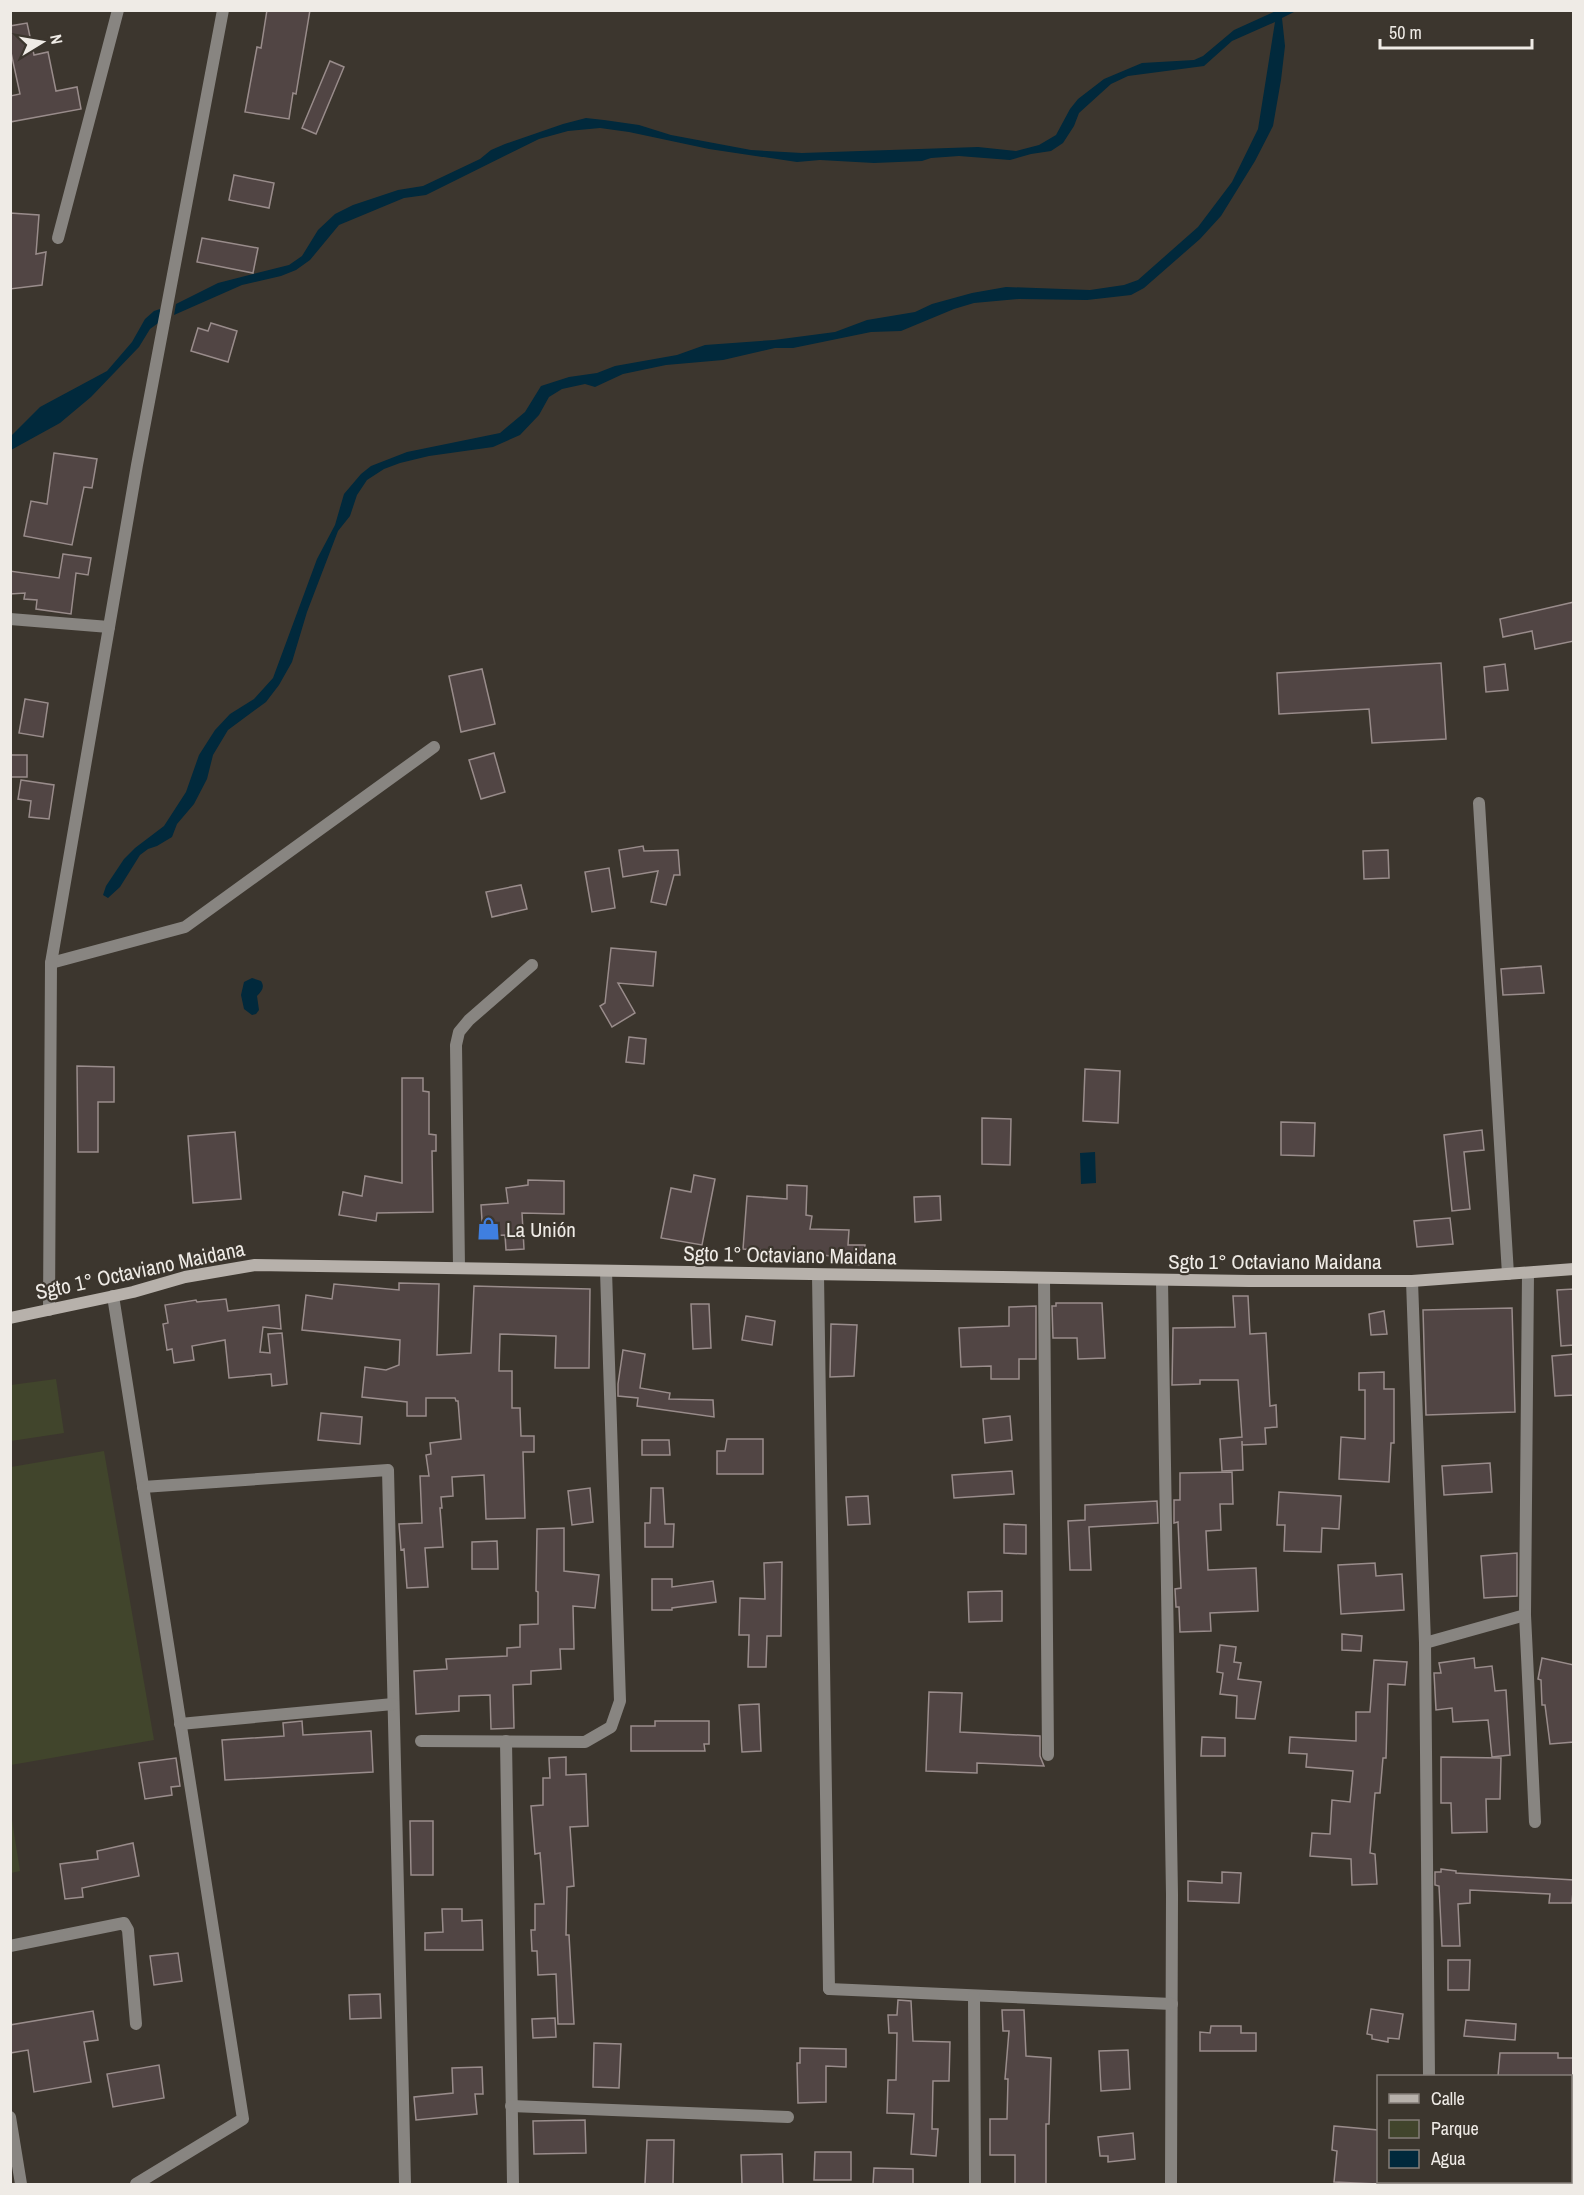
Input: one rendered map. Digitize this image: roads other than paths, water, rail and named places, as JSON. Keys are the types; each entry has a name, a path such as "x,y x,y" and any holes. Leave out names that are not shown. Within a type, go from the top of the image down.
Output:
{"main road":[{"name":"Sgto 1° Octaviano Maidana","path":"10,1318 113,1296 185,1277 255,1265 1044,1279 1412,1281 1574,1269"}],"street":[{"path":"58,238 118,10"},
{"path":"49,1310 51,963 139,453 223,10"},
{"path":"10,620 109,627"},
{"path":"51,963 185,927 434,747"},
{"path":"1479,803 1508,1274"},
{"path":"459,1267 456,1045 459,1032 469,1020 532,965"},
{"path":"421,1742 585,1742 611,1727 620,1701 606,1271"},
{"path":"1528,1273 1525,1615 1535,1822"},
{"path":"818,1275 829,1989 1173,2004"},
{"path":"1044,1279 1048,1755"},
{"path":"1162,1280 1173,2004 1171,2184"},
{"path":"1412,1281 1425,1643 1429,2075"},
{"path":"113,1296 243,2119 136,2184"},
{"path":"143,1487 388,1470 405,2184"},
{"path":"1425,1643 1525,1615"},
{"path":"180,1724 393,1704"},
{"path":"506,1741 513,2184"},
{"path":"10,1946 124,1923 128,1930 136,2024"},
{"path":"974,1996 975,2184"},
{"path":"511,2106 788,2117"},
{"path":"10,2117 21,2184"}],"water":[{"path":"1278,10 1296,11 1282,18 1285,46 1273,126 1255,161 1221,216 1200,239 1144,288 1131,295 1087,300 1019,299 974,303 901,331 871,332 793,348 775,348 723,360 666,365 623,374 595,387 585,384 562,389 549,397 539,415 520,435 493,447 429,456 400,463 384,469 367,480 357,495 350,516 338,531 307,612 292,662 279,685 266,702 228,730 213,755 207,779 194,804 177,824 172,837 140,855 120,887 108,898 103,895 106,886 124,859 164,826 186,792 199,755 215,730 230,714 254,699 273,678 317,559 335,525 344,494 371,466 407,452 500,433 525,412 541,386 569,377 677,355 705,345 774,340 835,332 867,320 915,312 932,304 972,293 1006,287 1090,290 1124,285 1138,280 1198,227 1232,182 1258,129 1275,22 1232,41 1204,66 1128,76 1111,84 1079,113 1063,143 1051,151 1010,160 959,156 922,161 874,163 820,160 797,162 709,149 600,128 568,131 539,139 426,195 404,198 339,225 310,260 296,270 242,285 174,315 176,304 218,283 289,265 302,256 318,230 335,214 353,205 398,190 423,186 480,159 491,150 563,124 586,118 604,120 639,125 671,135 751,150 802,153 978,147 1016,151 1039,145 1056,135 1078,99 1104,79 1142,63 1194,60 1203,56 1234,30"},
{"path":"160,309 161,321 150,329 139,347 91,397 60,423 11,450 11,436 40,407 107,371 132,342 145,319"},
{"path":"252,978 261,981 263,987 257,996 259,1010 252,1015 244,1009 241,995 244,982"},
{"path":"1095,1152 1096,1183 1081,1184 1080,1153"}],"place":[{"name":"La Unión","path":"488,1229"}]}
